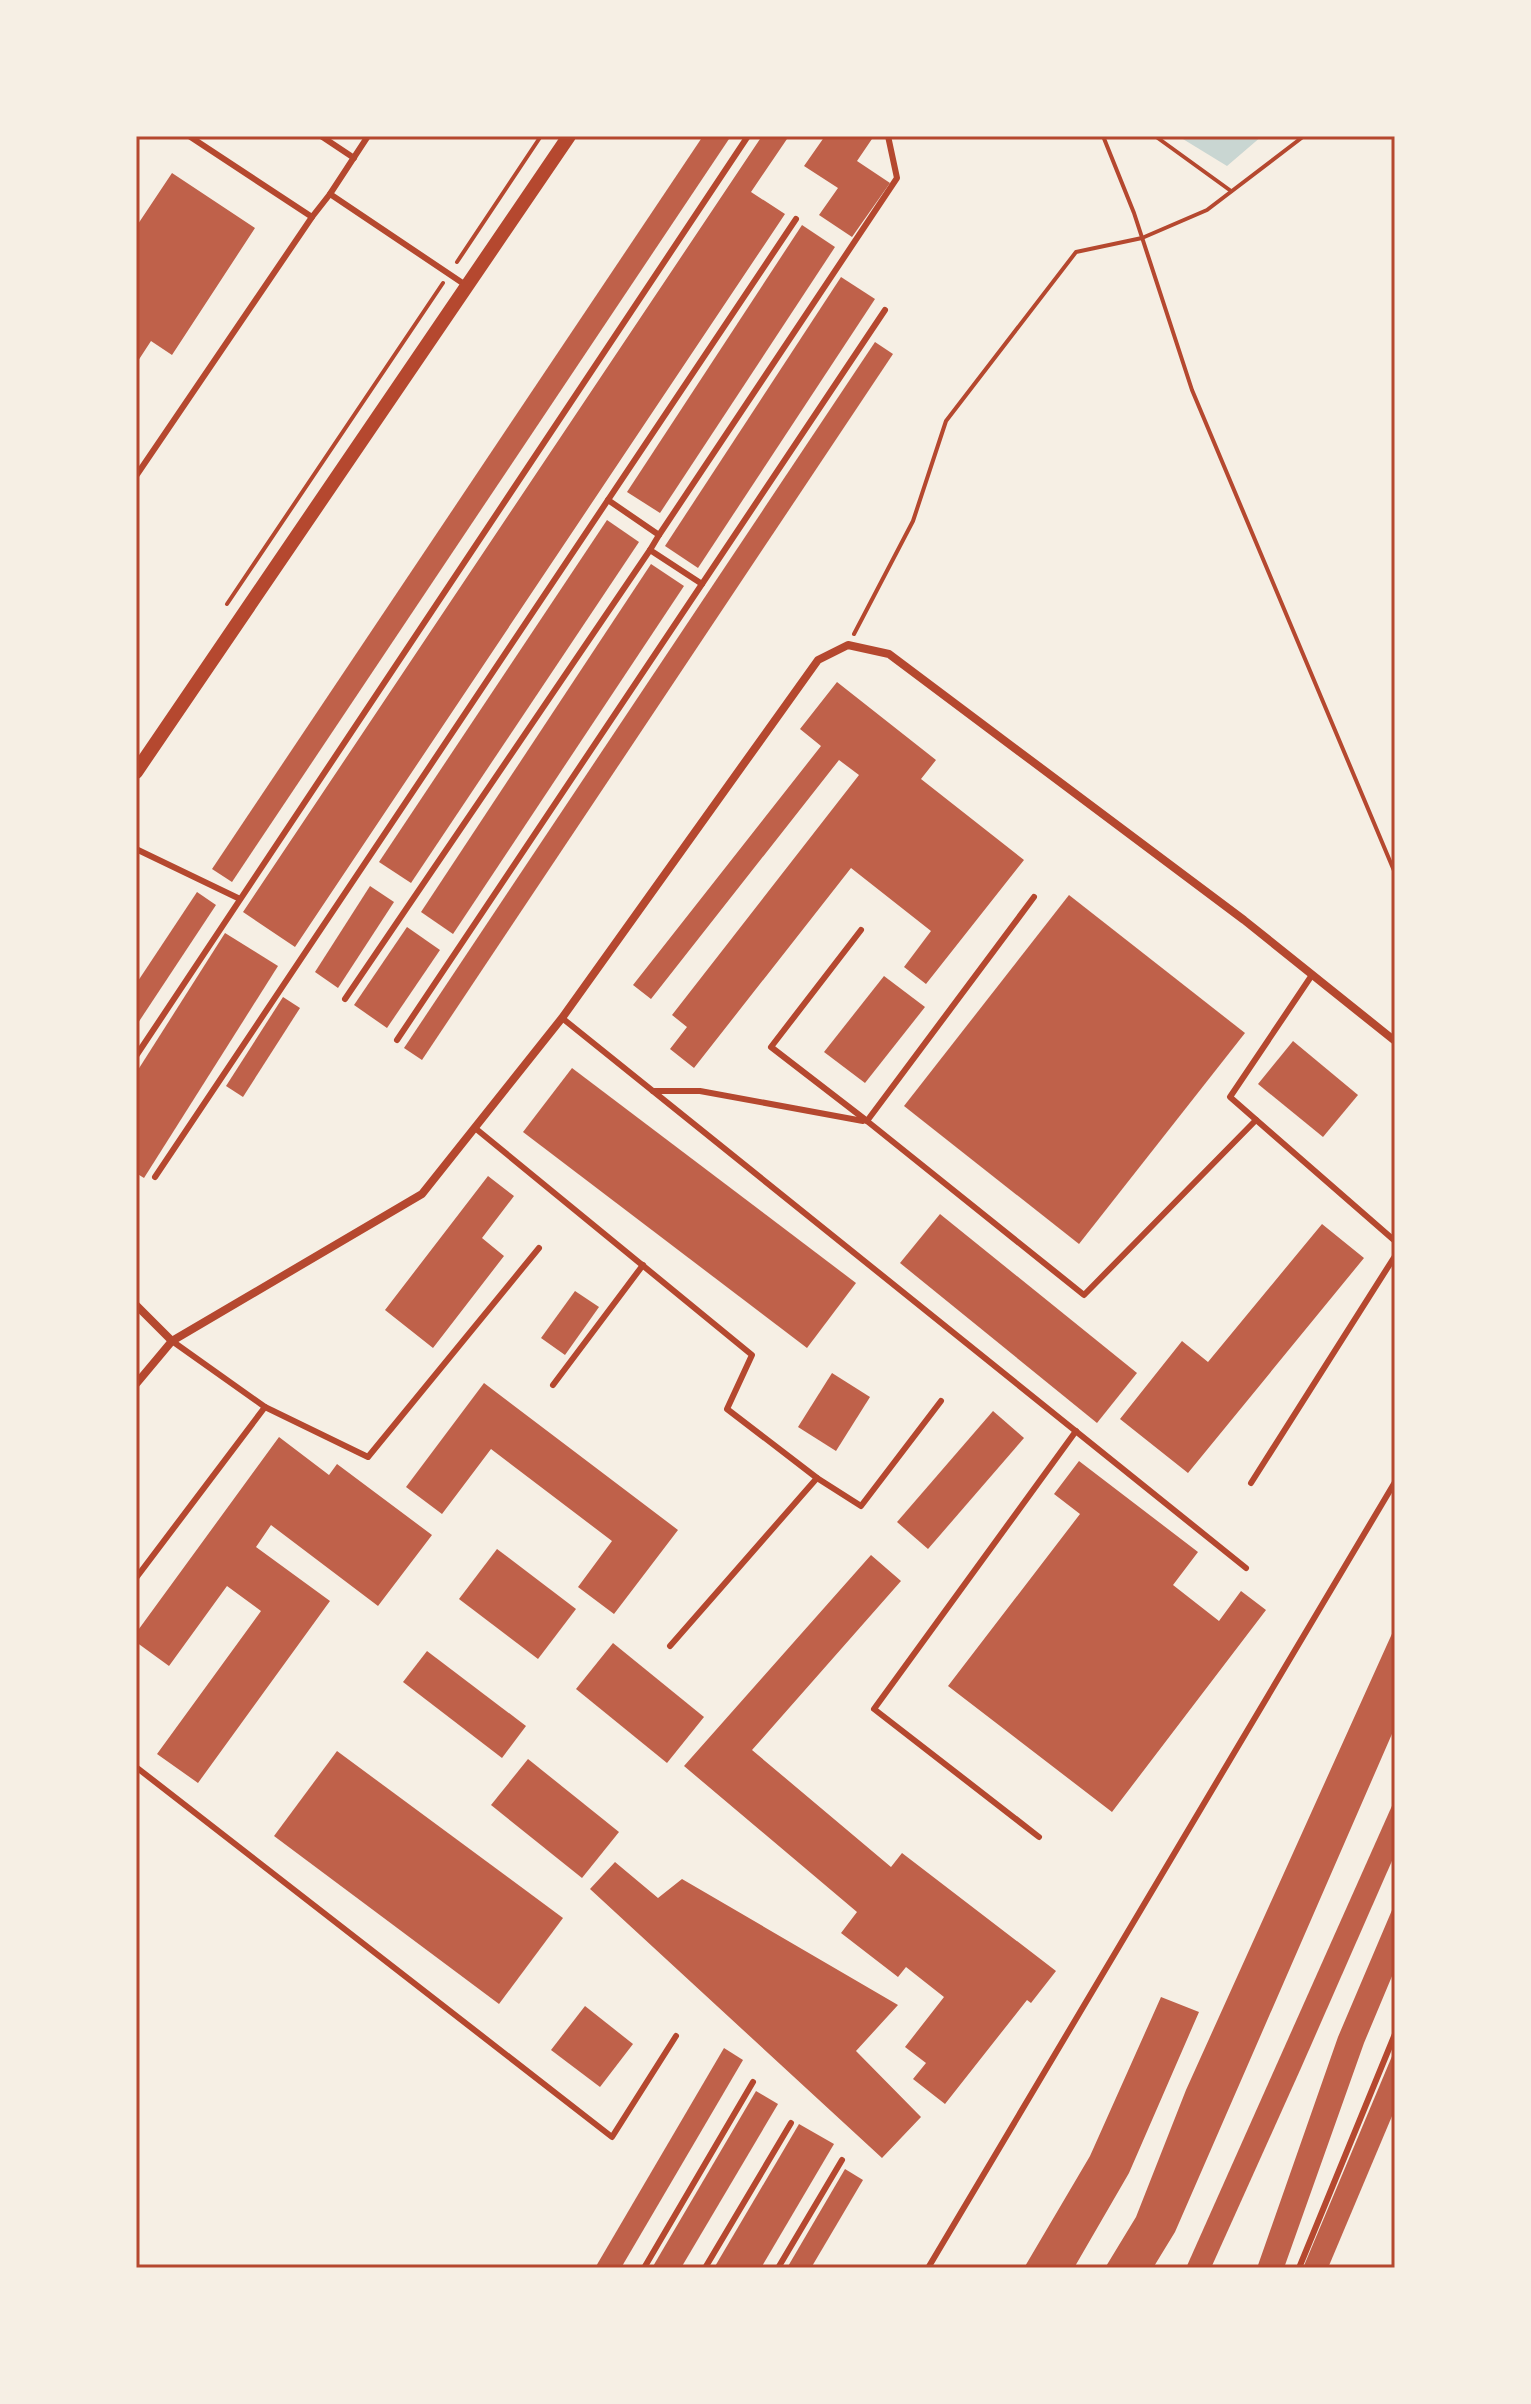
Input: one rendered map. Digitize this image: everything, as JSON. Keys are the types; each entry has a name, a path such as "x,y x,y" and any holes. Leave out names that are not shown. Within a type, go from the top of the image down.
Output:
{"street":[{"path":"136,772 569,136"},
{"path":"136,1384 172,1341 422,1194 562,1018 818,660 848,645 889,654 1244,920 1395,1041"},
{"path":"136,1305 172,1341"}],"lane":[{"path":"189,136 312,217"},
{"path":"321,136 354,158"},
{"path":"136,476 368,136"},
{"path":"136,1056 748,136"},
{"path":"345,999 650,550 897,178 888,136"},
{"path":"330,194 467,286"},
{"path":"155,1177 796,219"},
{"path":"397,1040 885,310"},
{"path":"608,500 659,535"},
{"path":"650,550 702,584"},
{"path":"136,849 240,899"},
{"path":"867,1121 1034,897"},
{"path":"861,930 771,1047 1084,1295 1256,1120"},
{"path":"1312,975 1230,1097 1395,1241"},
{"path":"562,1018 1246,1568"},
{"path":"653,1091 700,1091 867,1121"},
{"path":"475,1128 752,1355 727,1409 817,1478 861,1506 941,1401"},
{"path":"172,1341 265,1407 368,1457 539,1248"},
{"path":"1251,1483 1395,1256"},
{"path":"553,1385 643,1265"},
{"path":"136,1578 265,1407"},
{"path":"1039,1837 874,1709 1076,1431"},
{"path":"670,1646 817,1478"},
{"path":"928,2268 1395,1482"},
{"path":"136,1767 612,2137 676,2036"},
{"path":"1299,2268 1395,2034"},
{"path":"644,2268 753,2082"},
{"path":"705,2268 791,2123"},
{"path":"778,2268 842,2160"}],"path":[{"path":"223,610 541,136"},
{"path":"1103,136 1142,238 1192,390 1395,873"},
{"path":"1155,136 1231,192"},
{"path":"848,645 913,521 946,421 1076,252 1142,238 1207,210 1304,136"}],"shaded area":[{"path":"1178,136 1262,136 1227,166"}],"building":[{"path":"703,136 731,136 232,882 212,869"},
{"path":"762,136 789,136 751,192 785,214 295,947 243,912"},
{"path":"825,136 874,136 857,161 890,183 852,237 819,215 838,188 804,166"},
{"path":"172,173 255,228 172,355 151,341 136,364 136,227"},
{"path":"802,225 835,247 660,513 627,492"},
{"path":"841,277 875,299 698,568 665,546"},
{"path":"875,342 893,354 422,1060 404,1048"},
{"path":"607,520 639,542 411,883 379,862"},
{"path":"651,564 684,586 453,934 421,912"},
{"path":"837,682 936,760 921,779 1024,860 926,984 904,967 931,931 851,868 694,1068 670,1049 687,1027 672,1015 859,775 839,760 651,999 633,985 821,746 800,729"},
{"path":"370,886 394,902 338,988 315,972"},
{"path":"197,892 216,905 136,1026 136,984"},
{"path":"1069,895 1245,1033 1079,1244 904,1106"},
{"path":"407,927 440,950 387,1028 354,1005"},
{"path":"225,933 278,966 144,1178 136,1173 136,1073"},
{"path":"884,976 925,1007 865,1083 824,1052"},
{"path":"283,997 300,1008 243,1097 226,1086"},
{"path":"1293,1041 1358,1095 1323,1137 1258,1084"},
{"path":"572,1068 856,1283 807,1348 523,1132"},
{"path":"488,1176 514,1196 482,1238 504,1256 433,1348 385,1310"},
{"path":"940,1214 1137,1373 1097,1423 900,1263"},
{"path":"1322,1224 1364,1258 1188,1473 1120,1419 1182,1341 1208,1362"},
{"path":"575,1291 599,1307 565,1355 541,1338"},
{"path":"832,1373 870,1397 836,1451 798,1427"},
{"path":"484,1383 678,1530 614,1614 578,1587 612,1541 491,1449 442,1514 406,1487"},
{"path":"993,1411 1024,1438 928,1549 897,1522"},
{"path":"279,1437 329,1475 337,1464 432,1535 378,1606 271,1525 256,1547 330,1601 198,1783 157,1754 261,1611 227,1586 169,1666 136,1642 136,1633"},
{"path":"1079,1461 1198,1552 1173,1585 1219,1621 1241,1591 1266,1610 1112,1812 948,1686 1080,1514 1054,1494"},
{"path":"497,1549 576,1609 538,1659 459,1599"},
{"path":"871,1555 901,1581 752,1750 891,1867 902,1853 1056,1971 1031,2003 1027,2000 945,2104 913,2079 926,2063 905,2047 944,1997 906,1967 898,1977 841,1933 857,1912 684,1766"},
{"path":"1395,1627 1395,1727 1175,2232 1153,2268 1105,2268 1136,2217 1186,2090"},
{"path":"613,1643 704,1717 667,1763 576,1689"},
{"path":"427,1651 526,1726 502,1758 403,1682"},
{"path":"337,1751 563,1918 499,2004 274,1836"},
{"path":"528,1759 619,1832 582,1878 491,1805"},
{"path":"1395,1799 1395,1854 1301,2068 1211,2268 1186,2268"},
{"path":"615,1862 658,1898 682,1879 898,2005 856,2051 921,2117 882,2158 590,1889"},
{"path":"1395,1903 1395,1969 1364,2043 1284,2268 1257,2268 1338,2037"},
{"path":"1161,1997 1199,2012 1129,2173 1074,2268 1024,2268 1090,2156"},
{"path":"585,2006 633,2044 600,2087 551,2050"},
{"path":"724,2048 743,2060 621,2268 595,2268"},
{"path":"1395,2049 1395,2109 1328,2268 1303,2268"},
{"path":"756,2091 778,2104 681,2268 652,2268"},
{"path":"799,2124 834,2144 761,2268 714,2268"},
{"path":"845,2169 863,2180 811,2268 787,2268"}]}
